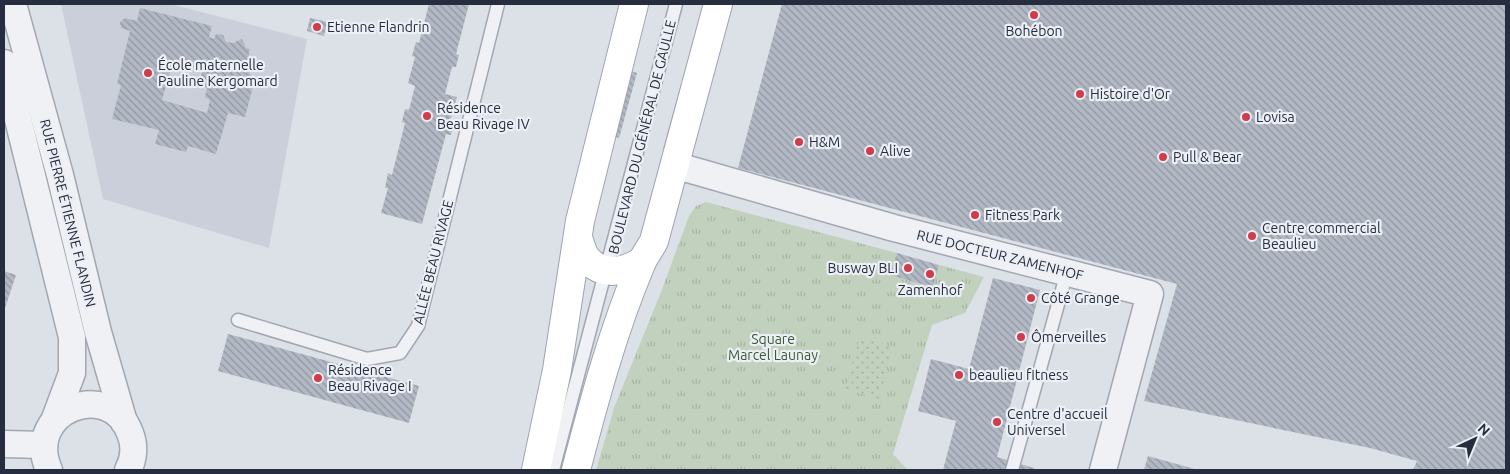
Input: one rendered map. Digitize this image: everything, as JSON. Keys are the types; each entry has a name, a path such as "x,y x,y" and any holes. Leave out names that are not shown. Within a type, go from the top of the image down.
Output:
{"main road":[{"path":"536,470 557,370 578,237 634,4"},
{"path":"576,470 600,384 642,261 654,241 718,4"},
{"name":"BOULEVARD DU GÉNÉRAL DE GAULLE","path":"578,237 586,258 607,270 619,271 630,269 642,261"}],"street":[{"name":"RUE PIERRE ÉTIENNE FLANDIN","path":"13,4 60,175 98,332 124,422 133,443 131,469"},
{"name":"RUE PIERRE ÉTIENNE FLANDIN","path":"4,63 72,338 72,373 54,421 47,432 44,445"},
{"name":"RUE DOCTEUR ZAMENHOF","path":"674,165 894,228 1150,294 1103,470"},
{"path":"54,421 74,407 89,404 105,408 124,422"},
{"path":"4,444 44,445 49,470"}],"lane":[{"name":"ALLÉE BEAU RIVAGE","path":"238,320 367,359 400,353 418,326 498,4"},
{"name":"BOULEVARD DU GÉNÉRAL DE GAULLE","path":"553,470 676,4"},
{"path":"1012,470 1067,272"}],"shaded area":[{"path":"61,4 170,4 307,39 269,248 103,199"}],"green space":[{"name":"Square Marcel Launay","path":"706,202 897,253 891,275 933,286 939,265 984,277 965,313 932,325 893,454 908,470 596,470 614,408 661,292 689,216 696,206"},
{"path":"860,337 893,347 879,399 845,389"}],"building":[{"name":"Résidence Beau Rivage IV","path":"429,4 469,4 456,54 459,55 456,67 452,67 445,94 457,97 450,121 454,123 451,135 446,134 422,224 381,213 388,188 385,188 388,173 392,175 405,123 402,122 405,109 409,110 415,86 408,83 415,57 412,56 416,42 419,43"},
{"name":"Centre commercial Beaulieu","path":"782,4 1506,4 1506,470 1413,470 1417,461 1370,448 1144,401 1177,284 738,168"},
{"path":"140,8 212,26 209,37 214,39 216,34 223,35 226,42 233,43 242,39 246,48 250,49 246,66 251,76 247,80 242,80 241,84 253,87 245,117 228,113 216,154 188,146 186,152 155,144 159,130 112,119 121,85 117,84 130,31 121,28 120,22 125,18 137,21","holes":["173,62 203,70 199,82 207,88 205,97 210,100 207,113 162,100"]},
{"name":"Etienne Flandrin","path":"310,18 327,22 324,36 307,31"},
{"path":"631,71 637,73 619,138 613,136"},
{"path":"681,84 686,85 668,150 663,149"},
{"name":"Busway BLI","path":"897,253 939,265 933,287 890,275"},
{"path":"4,271 16,275 4,311"},
{"path":"993,278 1040,290 997,457 1034,468 1034,470 943,470 956,421 918,411 931,359 969,369"},
{"name":"Résidence Beau Rivage I","path":"228,334 419,386 409,423 218,371"},
{"path":"1148,456 1198,470 1144,470"}],"place":[{"name":"Bohébon","path":"1034,15"},
{"name":"Etienne Flandrin","path":"317,27"},
{"name":"École maternelle Pauline Kergomard","path":"148,73"},
{"name":"Histoire d'Or","path":"1080,94"},
{"name":"Résidence Beau Rivage IV","path":"427,116"},
{"name":"Lovisa","path":"1246,117"},
{"name":"H&M","path":"799,142"},
{"name":"Alive","path":"870,151"},
{"name":"Pull & Bear","path":"1163,157"},
{"name":"Fitness Park","path":"975,215"},
{"name":"Centre commercial Beaulieu","path":"1252,236"},
{"name":"Busway BLI","path":"908,268"},
{"name":"Zamenhof","path":"930,274"},
{"name":"Côté Grange","path":"1031,298"},
{"name":"Ômerveilles","path":"1021,337"},
{"name":"beaulieu fitness","path":"959,375"},
{"name":"Résidence Beau Rivage I","path":"318,378"},
{"name":"Centre d'accueil Universel","path":"997,422"}]}
